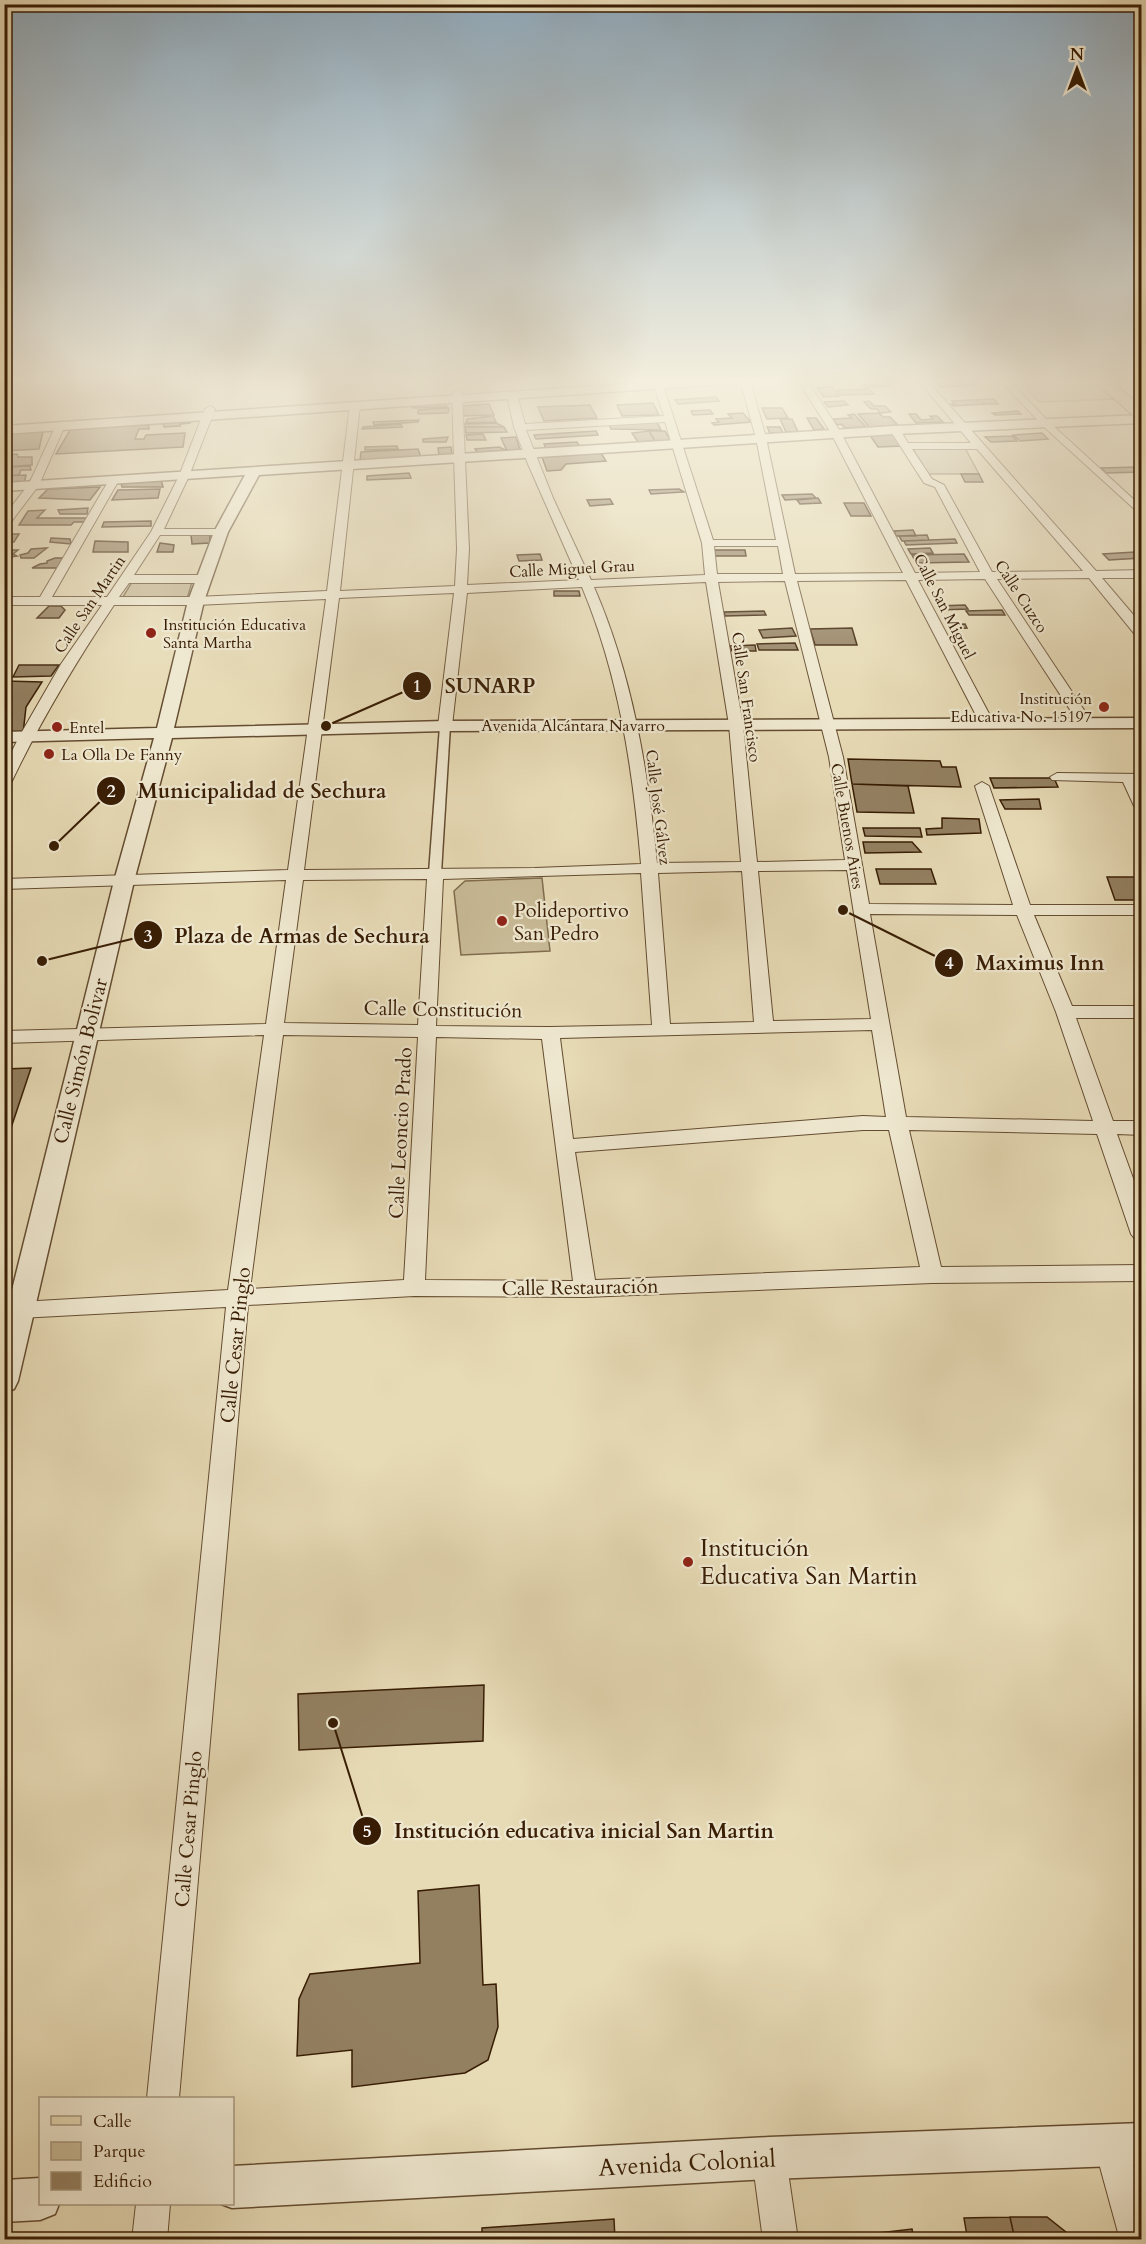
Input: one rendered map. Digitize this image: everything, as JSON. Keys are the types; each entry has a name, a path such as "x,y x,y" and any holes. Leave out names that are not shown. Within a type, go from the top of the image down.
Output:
{"street":[{"path":"4,487 54,484"},
{"path":"44,601 112,484"},
{"name":"Calle San Martin","path":"4,783 26,737 68,664 157,532 180,484"},
{"name":"Calle Simón Bolivar","path":"4,1381 124,881 164,735 196,601 222,532 247,484"},
{"name":"Calle Cesar Pinglo","path":"163,2097 238,1298 347,484"},
{"path":"435,873 446,726 461,589 463,549 459,484"},
{"name":"Calle José Gálvez","path":"543,484 616,664 631,725 649,868 661,1030"},
{"name":"Calle San Francisco","path":"690,484 708,543 711,578 736,725 764,1027"},
{"name":"Calle Buenos Aires","path":"771,484 789,577 836,757 897,1123 932,1275"},
{"name":"Calle San Miguel","path":"863,484 987,723"},
{"name":"Calle Cuzco","path":"935,484 939,485 988,575 1085,722"},
{"path":"1011,484 1094,574 1142,634"},
{"path":"1110,484 1142,513"},
{"path":"4,524 34,485"},
{"path":"157,532 222,532"},
{"path":"708,543 783,543"},
{"name":"Calle Miguel Grau","path":"4,601 196,601 711,578 1142,574"},
{"path":"127,579 204,579"},
{"name":"Avenida Alcántara Navarro","path":"4,737 164,735 446,726 1085,722 1140,726"},
{"path":"1057,777 1135,778 1142,806"},
{"path":"982,786 1023,909 1065,1012 1142,1234"},
{"path":"4,884 294,875 535,873 649,868 854,865"},
{"name":"Calle Leoncio Prado","path":"414,1288 435,873"},
{"path":"862,909 1142,910"},
{"path":"1065,1012 1142,1012"},
{"name":"Calle Constitución","path":"4,1037 273,1029 550,1033 882,1024"},
{"path":"550,1033 585,1288"},
{"path":"564,1146 862,1123 1142,1128"},
{"name":"Calle Restauración","path":"20,1310 414,1288 585,1288 932,1275 1142,1273"},
{"path":"1126,2144 1138,2240"},
{"name":"Avenida Colonial","path":"234,2187 769,2158 1126,2144"},
{"path":"769,2158 781,2240"},
{"path":"4,2202 39,2199"},
{"path":"149,2240 153,2205"}],"green space":[{"path":"132,582 192,582 187,599 121,600"},
{"name":"Polideportivo San Pedro","path":"542,878 550,951 461,955 454,891 465,881"}],"building":[{"path":"4,484 24,484 24,484 4,486"},
{"path":"121,484 162,484 163,487 122,487"},
{"path":"100,487 90,500 39,498 48,489"},
{"path":"160,489 158,498 112,500 118,490"},
{"path":"679,489 684,492 651,494 649,490"},
{"path":"812,494 816,498 785,500 782,495"},
{"path":"818,498 821,503 800,504 797,500"},
{"path":"610,499 613,504 590,506 587,500"},
{"path":"844,503 864,503 871,516 851,516"},
{"path":"88,508 87,514 60,514 58,510"},
{"path":"45,510 37,518 86,518 84,522 74,522 71,525 19,525 28,511"},
{"path":"151,521 151,526 102,527 104,522"},
{"path":"913,530 916,536 896,536 894,531"},
{"path":"5,534 19,534 14,542 4,542"},
{"path":"191,535 210,535 210,543 192,544"},
{"path":"927,535 929,540 902,541 899,536"},
{"path":"51,538 70,539 71,544 50,542"},
{"path":"955,539 957,543 906,545 904,541"},
{"path":"95,541 128,542 128,552 93,552"},
{"path":"160,543 174,545 173,552 157,552"},
{"path":"47,548 34,558 21,558 20,555 28,553 31,549"},
{"path":"930,548 933,553 911,554 908,549"},
{"path":"4,550 18,550 13,554 17,556 4,558"},
{"path":"714,550 745,550 746,556 715,556"},
{"path":"1135,552 1141,558 1109,560 1103,554"},
{"path":"540,554 542,560 519,561 517,555"},
{"path":"964,554 969,562 916,563 912,555"},
{"path":"55,558 63,558 58,568 32,568 47,563"},
{"path":"554,591 579,591 580,596 554,596"},
{"path":"965,605 968,609 939,610 937,606"},
{"path":"49,606 61,606 65,610 59,618 37,618"},
{"path":"1002,610 1005,615 969,615 966,611"},
{"path":"764,611 766,615 725,616 724,612"},
{"path":"965,624 967,628 950,629 947,625"},
{"path":"792,628 796,636 763,638 759,630"},
{"path":"852,628 857,645 815,645 810,629"},
{"path":"795,643 798,650 759,650 757,644"},
{"path":"755,645 756,651 732,651 730,646"},
{"path":"19,665 59,665 51,676 13,677"},
{"path":"4,681 42,682 26,707 23,734 4,734"},
{"path":"848,759 940,761 942,767 956,767 961,787 852,784"},
{"path":"990,778 1054,778 1058,787 994,788"},
{"path":"852,784 908,786 914,813 857,812"},
{"path":"1039,799 1041,809 1005,809 1000,800"},
{"path":"942,818 979,819 981,833 927,835 926,829 942,828"},
{"path":"863,828 920,828 922,837 865,836"},
{"path":"863,842 912,842 921,852 865,853"},
{"path":"876,869 931,869 936,884 880,884"},
{"path":"1107,877 1142,877 1142,900 1115,900"},
{"path":"31,1068 4,1149 4,1069"},
{"path":"484,1685 483,1741 299,1750 298,1694"},
{"path":"479,1885 483,1985 496,1984 498,2027 488,2060 465,2073 352,2087 352,2050 297,2056 299,1999 310,1974 420,1963 418,1891"},
{"path":"1010,2217 1047,2217 1076,2240 1015,2240"},
{"path":"1010,2217 1015,2240 948,2240 948,2236 967,2236 964,2218"},
{"path":"614,2219 615,2240 482,2240 482,2228"},
{"path":"912,2229 914,2240 818,2240"}],"place":[{"name":"Institución Educativa Santa Martha","path":"151,633"},
{"name":"Institución Educativa No. 15197","path":"1104,707"},
{"name":"SUNARP","path":"326,726"},
{"name":"Entel","path":"57,727"},
{"name":"La Olla De Fanny","path":"49,754"},
{"name":"Municipalidad de Sechura","path":"54,846"},
{"name":"Maximus Inn","path":"843,910"},
{"name":"Polideportivo San Pedro","path":"502,921"},
{"name":"Plaza de Armas de Sechura","path":"42,961"},
{"name":"Institución Educativa San Martin","path":"688,1562"},
{"name":"Institución educativa inicial San Martin","path":"333,1723"}]}
